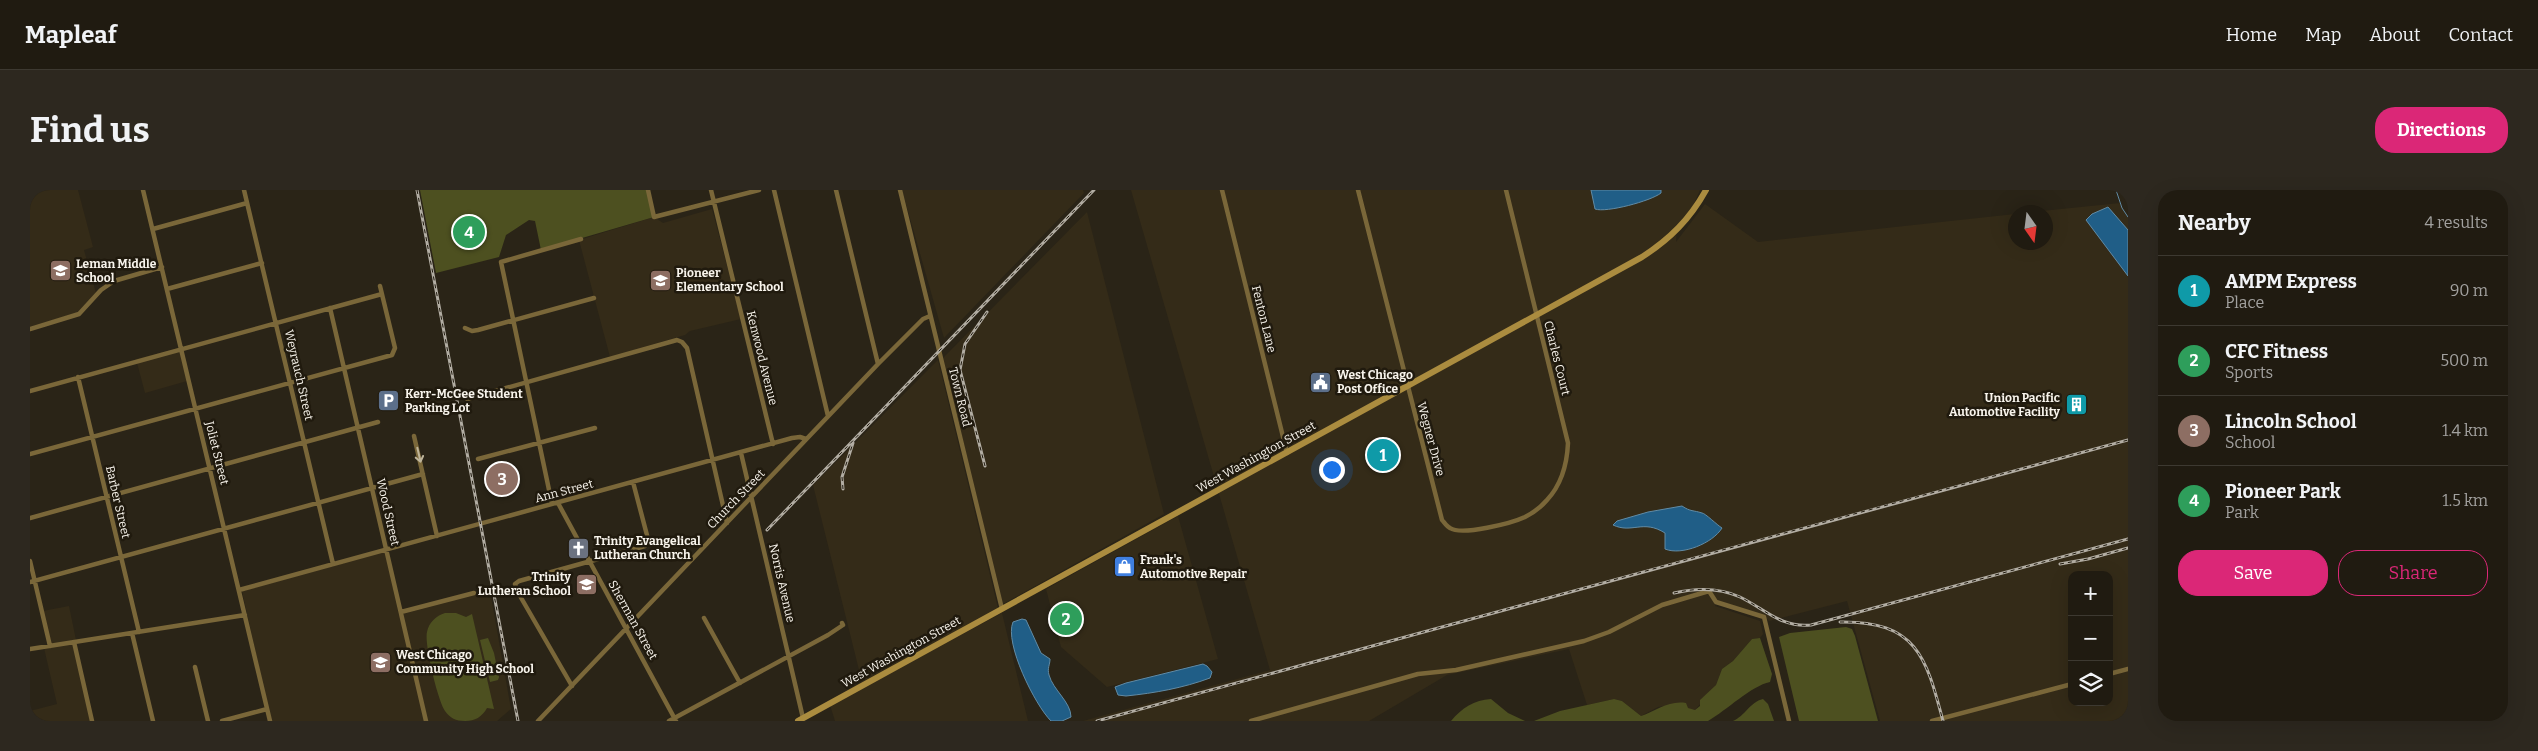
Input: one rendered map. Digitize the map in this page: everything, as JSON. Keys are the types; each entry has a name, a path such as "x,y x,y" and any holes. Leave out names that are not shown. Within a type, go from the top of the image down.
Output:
{"main road":[{"name":"West Washington Street","path":"801,720 1642,257 1662,244 1689,216 1706,190"}],"street":[{"name":"Joliet Street","path":"143,190 270,721"},
{"name":"Weyrauch Street","path":"244,190 333,564"},
{"path":"648,190 654,217 759,190"},
{"name":"Kenwood Avenue","path":"711,190 773,444"},
{"path":"774,190 828,416"},
{"path":"836,190 878,364"},
{"name":"Town Road","path":"900,190 1002,609"},
{"name":"Fenton Lane","path":"1222,190 1287,453"},
{"name":"Wegner Drive","path":"1358,190 1442,520 1449,528 1469,531 1525,517"},
{"name":"Charles Court","path":"1506,190 1568,444 1567,463 1562,477 1551,495 1537,509 1525,517"},
{"path":"152,230 248,203"},
{"name":"Sherman Street","path":"581,239 501,262 539,443 555,504 589,561 675,720"},
{"path":"167,289 262,263"},
{"path":"30,329 75,316 88,307 98,293 109,284 162,267"},
{"path":"30,454 394,353 395,348 380,286"},
{"path":"30,390 382,294"},
{"path":"466,328 472,331 594,298"},
{"name":"Wood Street","path":"330,308 426,721"},
{"name":"Church Street","path":"538,721 878,364 923,319 930,316"},
{"path":"467,399 677,340 682,342 687,348 728,523"},
{"name":"Barber Street","path":"78,377 139,632"},
{"path":"30,518 359,429 378,422"},
{"path":"478,459 595,428"},
{"path":"414,436 437,536"},
{"name":"Ann Street","path":"239,590 741,452 800,437 806,439"},
{"name":"Norris Avenue","path":"741,452 801,720"},
{"path":"32,581 423,474"},
{"path":"572,686 516,589 515,584 519,581 646,544 648,539 633,482"},
{"path":"30,561 32,581 50,646"},
{"path":"1251,721 1418,674 1456,670 1584,642 1609,632 1662,605 1709,591 1716,602 1764,617 1789,721"},
{"path":"401,612 474,593"},
{"path":"30,649 245,615"},
{"path":"704,618 740,683"},
{"path":"669,721 675,720 828,634 843,625 842,623"},
{"path":"132,633 153,721"},
{"path":"74,642 92,721"},
{"path":"196,667 208,721"},
{"path":"2113,673 2128,669"},
{"path":"1932,721 2068,685"},
{"path":"222,721 267,709"},
{"path":"545,714 549,721"}],"shaded area":[{"name":"Leman Middle School","path":"30,190 78,190 93,247 84,250 96,293 79,312 30,327"},
{"path":"902,190 1083,190 1084,193 944,338"},
{"path":"1131,190 1700,190 1693,206 1677,226 1676,242 1705,204 1758,242 2008,215 2008,250 2053,250 2053,210 2120,203 2128,217 2128,721 1880,721 1847,601 1769,621 1763,615 1716,600 1715,606 1760,621 1763,634 1760,638 1752,639 1733,661 1722,669 1716,685 1695,710 1670,705 1658,707 1641,716 1622,701 1614,699 1587,705 1569,649 1447,675 1369,721 1083,721 1270,670"},
{"name":"Pioneer Elementary School","path":"712,209 741,319 690,331 685,335 610,357 579,240 654,217 663,223"},
{"path":"1087,212 1164,514 1003,604 943,358"},
{"path":"179,348 187,381 145,393 136,359"},
{"path":"938,360 998,608 862,682 813,485"},
{"path":"1178,516 1218,659 1107,687 1061,647 1046,589"},
{"name":"West Chicago Community High School","path":"385,552 399,615 490,591 511,709 497,721 271,721 242,591"},
{"path":"69,606 76,640 51,645 43,611"},
{"path":"1002,613 1028,721 835,721 830,705"},
{"path":"74,643 91,721 30,721 30,711 57,704 44,648"}],"green space":[{"path":"420,190 648,190 654,217 541,250 535,221 529,220 506,235 499,257 436,273"},
{"path":"445,613 456,613 466,617 472,614 494,709 487,708 478,718 472,720 456,720 445,711 432,672 427,632 433,620"},
{"path":"1846,627 1852,629 1855,636 1878,721 1799,721 1779,637 1790,633"},
{"path":"488,638 494,653 499,677 498,680 490,682 480,640"},
{"path":"1760,638 1772,674 1770,682 1747,693 1708,721 1534,721 1560,711 1614,699 1622,701 1641,716 1663,706 1680,702 1686,703 1688,708 1695,710 1700,706 1700,700 1716,685 1722,669 1733,661 1752,639"},
{"path":"1491,699 1508,713 1525,721 1451,721 1469,706 1479,701"},
{"path":"1763,699 1768,704 1774,721 1733,721 1755,703"}],"water":[{"path":"1591,190 1661,190 1661,193 1628,206 1601,210 1595,209"},
{"path":"2108,207 2128,230 2128,276 2086,220 2092,214"},
{"path":"1682,506 1704,514 1722,528 1712,539 1696,547 1672,551 1665,549 1665,533 1657,529 1650,527 1626,528 1613,525 1617,521 1648,512"},
{"path":"1022,619 1026,620 1041,653 1050,659 1049,675 1068,706 1071,717 1062,721 1051,721 1037,702 1030,688 1017,658 1011,632 1013,622"},
{"path":"1203,664 1212,672 1210,678 1190,685 1126,696 1118,695 1115,687 1126,683"}],"waterway":[{"path":"2116,190 2122,208 2128,217"}],"railway":[{"path":"417,190 518,721"},
{"path":"767,530 1094,190"},
{"path":"985,466 960,370 965,344 987,312"},
{"path":"1097,721 2128,440"},
{"path":"843,489 842,477 853,443"},
{"path":"1674,593 1699,589 1724,591 1740,597 1782,621 1791,624 1811,625 2128,539"},
{"path":"2060,564 2088,559 2128,548"},
{"path":"1840,622 1866,623 1886,628 1902,636 1914,647 1931,678 1943,721"}],"place":[{"name":"Pioneer Park","path":"469,232"},
{"name":"Leman Middle School","path":"60,271"},
{"name":"Pioneer Elementary School","path":"660,280"},
{"name":"West Chicago Post Office","path":"1321,382"},
{"name":"Kerr-McGee Student Parking Lot","path":"389,401"},
{"name":"Union Pacific Automotive Facility","path":"2076,405"},
{"name":"AMPM Express","path":"1383,455"},
{"name":"Lincoln School","path":"502,479"},
{"name":"Trinity Evangelical Lutheran Church","path":"578,548"},
{"name":"Frank's Automotive Repair","path":"1124,567"},
{"name":"Trinity Lutheran School","path":"587,584"},
{"name":"CFC Fitness","path":"1066,619"},
{"name":"West Chicago Community High School","path":"380,662"}]}
